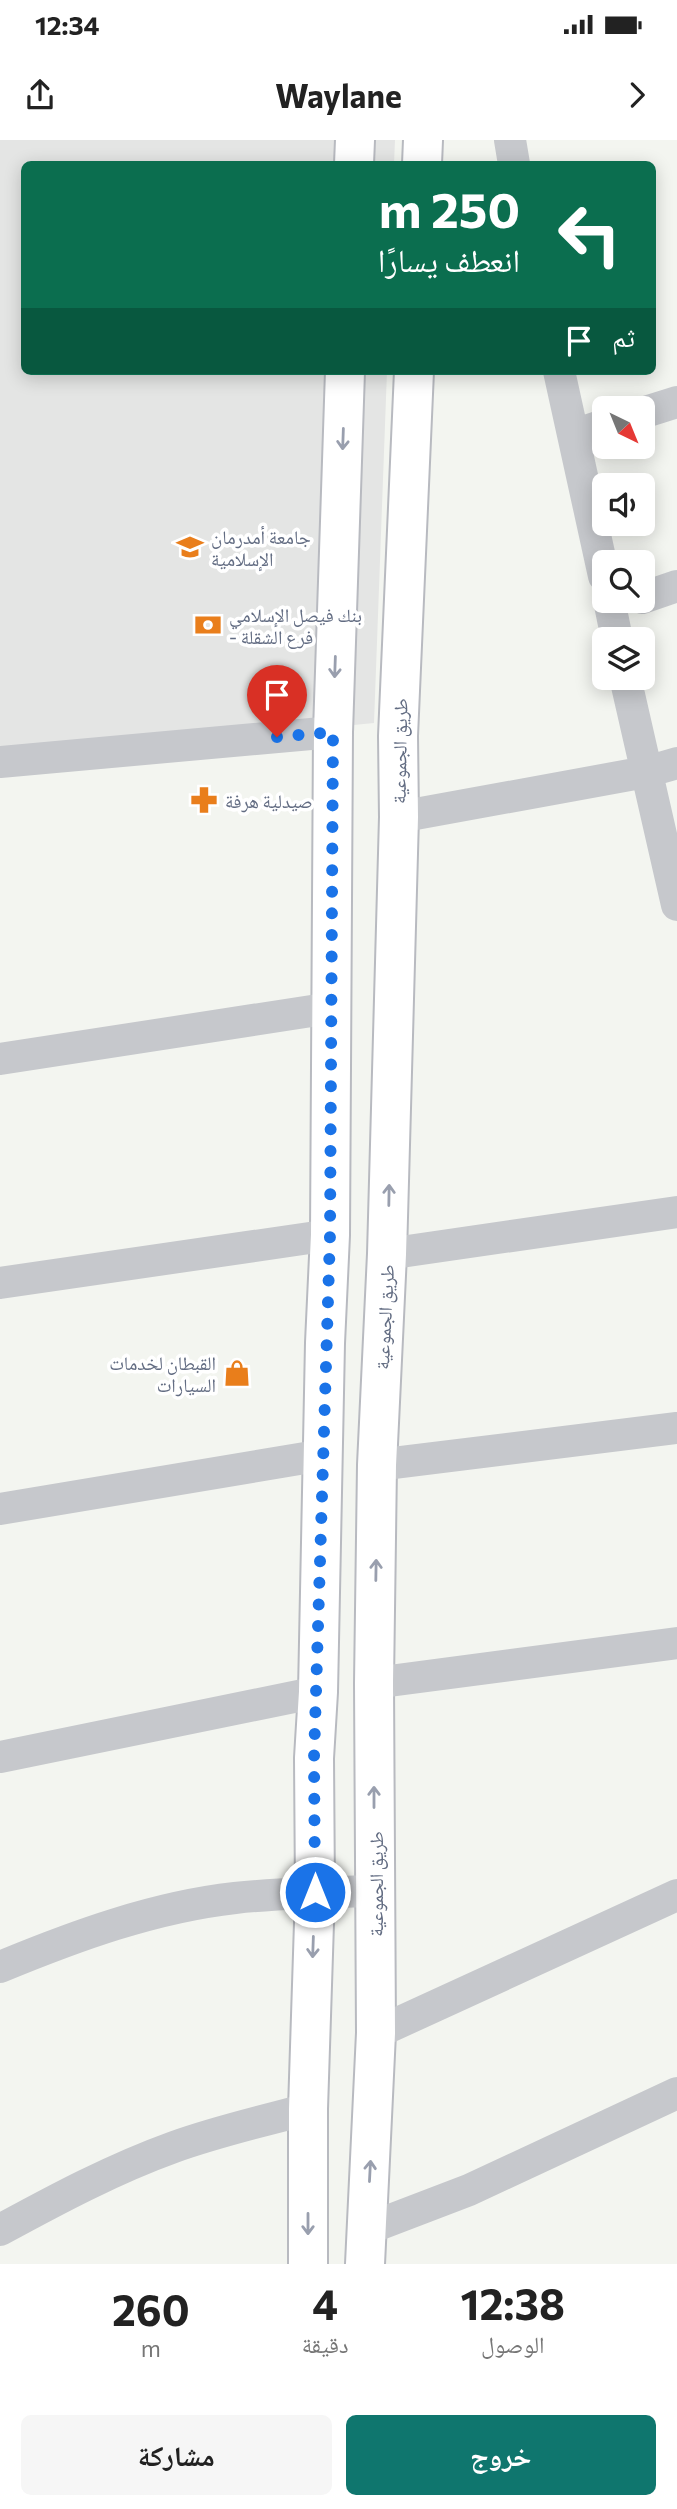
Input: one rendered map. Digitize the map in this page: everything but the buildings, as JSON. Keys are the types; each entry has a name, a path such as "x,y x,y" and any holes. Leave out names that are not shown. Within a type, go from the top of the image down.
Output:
{"main road":[{"path":"354,161 355,140"},
{"path":"422,161 423,140"},
{"path":"307,2264 308,2109 315,1892 314,1758 330,1235 333,732 345,375"},
{"name":"طريق الجموعية","path":"366,2246 376,2033 374,1684 377,1465 387,1254 399,817 398,736 414,375"}],"street":[{"path":"510,140 514,161"},
{"path":"560,375 598,550"},
{"path":"655,409 677,402"},
{"path":"574,435 592,429"},
{"path":"655,594 677,586"},
{"path":"628,690 677,905"},
{"path":"0,762 333,732"},
{"path":"399,817 646,772 677,763"},
{"path":"0,1059 331,1008"},
{"path":"387,1254 677,1212"},
{"path":"0,1283 330,1235"},
{"path":"377,1465 677,1428"},
{"path":"0,1509 323,1455"},
{"path":"374,1684 677,1643"},
{"path":"0,1757 318,1692"},
{"path":"0,1967 124,1922 174,1909 234,1898 374,1891"},
{"path":"376,2033 677,1895"},
{"path":"366,2246 469,2190 677,2093"},
{"path":"0,2230 71,2191 174,2147 219,2132 308,2109"}],"shaded area":[{"name":"جامعة أمدرمان الإسلامية","path":"0,140 395,140 394,161 21,161 21,375 387,375 374,723 0,760"}],"place":[{"name":"جامعة أمدرمان الإسلامية","path":"190,547"},
{"name":"بنك فيصل الإسلامي - فرع الشقلة","path":"208,625"},
{"name":"صيدلية هرفة","path":"204,800"},
{"name":"القبطان لخدمات السيارات","path":"237,1373"}],"route":[{"path":"277,737 333,732 330,1235 314,1758 315,1892"}]}
